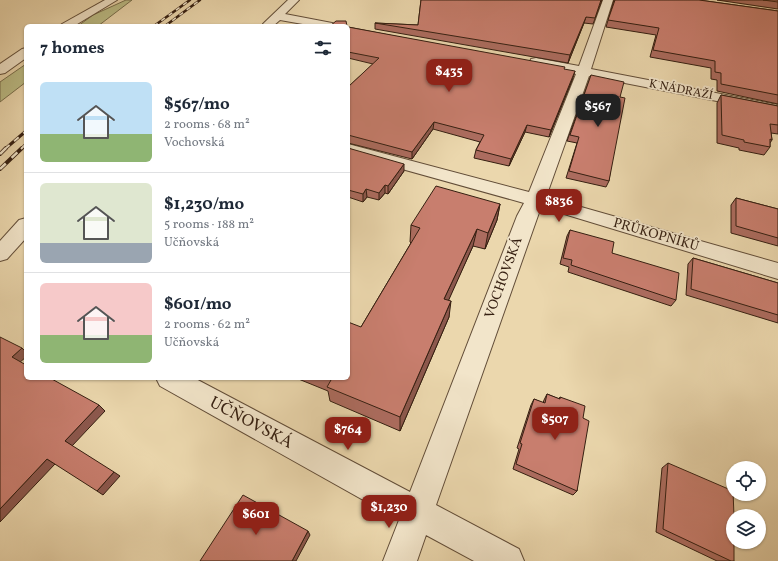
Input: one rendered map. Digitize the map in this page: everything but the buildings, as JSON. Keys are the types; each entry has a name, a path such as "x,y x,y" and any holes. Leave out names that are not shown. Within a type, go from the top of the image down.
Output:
{"street":[{"path":"70,24 112,0"},
{"path":"268,24 294,0"},
{"name":"VOCHOVSKÁ","path":"419,513 527,216 535,200 584,71 608,0"},
{"path":"278,16 321,24"},
{"path":"0,70 24,53"},
{"name":"K NÁDRAŽÍ","path":"521,60 778,109"},
{"name":"PRŮKOPNÍKŮ","path":"350,150 535,200 778,271"},
{"path":"0,254 24,227"},
{"name":"UČŇOVSKÁ","path":"173,380 507,561"},
{"path":"400,561 419,513"}],"green space":[{"path":"126,0 132,0 101,24 81,24 93,15"},
{"path":"24,65 24,84 0,102 0,82"}],"railway":[{"path":"157,24 190,0"},
{"path":"168,24 200,0"},
{"path":"5,149 24,133"},
{"path":"0,169 22,148"},
{"path":"0,154 5,149"}]}
